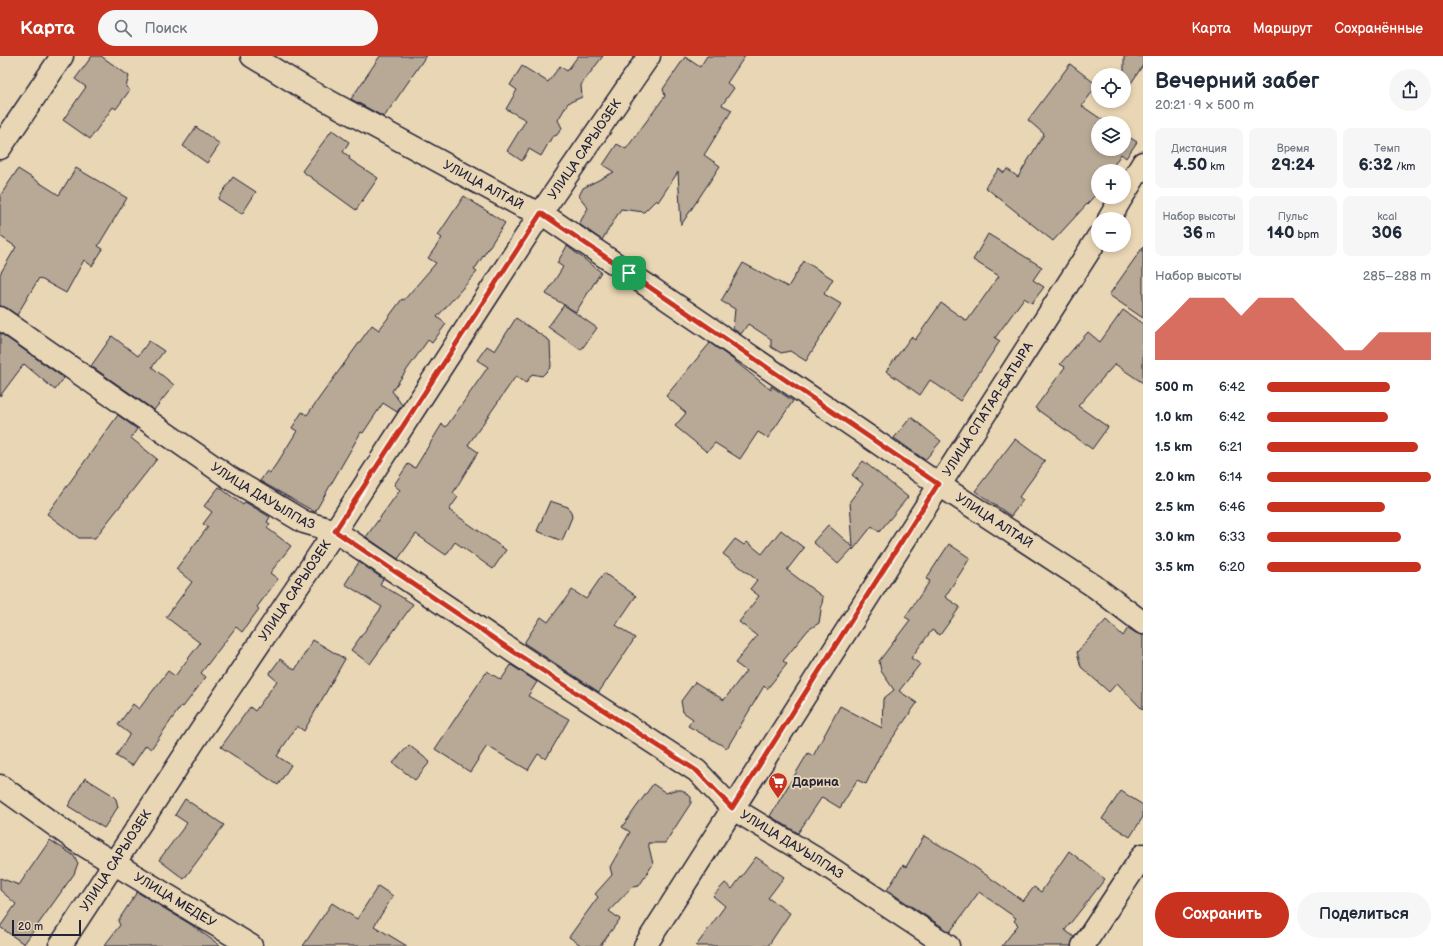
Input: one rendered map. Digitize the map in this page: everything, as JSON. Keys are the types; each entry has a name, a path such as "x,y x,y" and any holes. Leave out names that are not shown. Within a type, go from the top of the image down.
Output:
{"street":[{"path":"0,148 62,56"},
{"name":"УЛИЦА АЛТАЙ","path":"252,56 313,93 522,206 541,213 938,484 1094,586 1143,623"},
{"name":"УЛИЦА САРЫОЗЕК","path":"60,946 114,862 335,531 541,213 649,56"},
{"path":"1131,183 1143,163"},
{"name":"УЛИЦА СПАТАЯ-БАТЫРА","path":"645,946 938,484 1091,248"},
{"name":"УЛИЦА ДАУЫЛПАЗ","path":"0,318 230,478 304,522 335,531 514,652 697,771 732,808 818,860 948,946"},
{"name":"УЛИЦА МЕДЕУ","path":"0,786 77,841 251,946"},
{"path":"1084,946 1143,855"}],"building":[{"path":"92,56 101,56 129,76 126,87 130,90 116,109 113,107 90,139 63,120 86,87 75,79"},
{"path":"380,56 426,56 384,117 351,99"},
{"path":"578,56 603,56 581,85 582,97 568,103 558,120 562,128 557,135 552,137 541,156 529,149 522,161 507,151 526,120 506,109 517,90 510,85 522,66 548,82 560,66 567,71"},
{"path":"707,56 745,56 727,83 734,88 722,105 732,110 704,155 720,166 681,225 678,172 658,202 656,200 644,212 621,209 602,240 579,224 588,208 579,196 583,188 614,172 603,165 617,144 626,149 665,96 663,89 685,57 700,67"},
{"path":"1124,56 1143,56 1143,65 1131,83 1131,68 1124,68"},
{"path":"1070,64 1091,80 1091,93 1082,106 1097,116 1091,116 1091,156 1120,156 1115,164 1091,164 1091,200 1053,241 985,187 999,169 1004,173 1007,169 1018,177 1044,134 1028,120"},
{"path":"196,127 220,144 207,163 183,146"},
{"path":"332,130 349,142 343,152 350,157 349,159 378,178 356,210 302,171"},
{"path":"1131,138 1137,142 1131,151"},
{"path":"76,168 127,198 98,246 103,249 92,266 84,260 66,293 39,278 17,315 7,308 0,306 0,274 16,247 0,236 0,196 18,169 59,195"},
{"path":"233,177 256,192 242,214 218,199"},
{"path":"464,196 505,223 474,270 477,272 437,317 446,324 432,343 428,340 392,391 402,405 397,412 383,403 363,433 361,432 315,512 260,481 267,471 270,473 297,431 292,428 302,412 307,415 372,325 379,330 402,299 404,300 436,263 428,258 442,238 438,235"},
{"path":"988,234 1042,267 1033,280 1044,287 1032,303 1024,298 995,338 1000,341 960,401 930,380 920,395 886,371 911,337 915,340 941,303 967,321 999,276 973,260"},
{"path":"567,246 601,272 576,312 546,294 563,267 557,263"},
{"path":"1143,247 1143,318 1109,295"},
{"path":"804,261 833,279 824,294 841,304 806,361 790,351 781,353 771,347 771,339 748,324 741,334 733,329 735,309 721,301 743,263 788,287"},
{"path":"564,305 597,328 581,350 548,327"},
{"path":"1123,310 1143,324 1143,383 1115,364 1078,406 1108,427 1092,449 1035,408 1065,367 1060,364 1088,332 1100,342"},
{"path":"516,318 550,341 551,367 542,376 532,374 526,383 516,376 468,445 478,452 453,493 458,497 449,510 506,550 493,569 455,542 446,555 416,534 398,559 366,537 400,490 394,485 408,464 415,468 442,424 446,427 488,367 477,360 487,346 495,351"},
{"path":"0,333 64,378 55,390 24,364 0,396"},
{"path":"112,336 138,356 149,341 164,351 152,367 174,385 154,410 91,366"},
{"path":"710,343 771,390 771,386 793,401 768,438 758,432 740,459 715,443 707,452 675,426 686,413 666,396"},
{"path":"118,415 137,429 131,438 157,459 95,538 79,538 47,514"},
{"path":"911,417 941,441 925,460 894,438"},
{"path":"1015,439 1045,461 1019,497 1023,500 1011,516 975,491"},
{"path":"863,461 908,497 879,532 872,526 853,550 853,548 838,564 813,542 828,525 853,547 850,501 863,484 852,475"},
{"path":"219,487 243,505 245,502 270,517 267,522 270,524 267,528 291,546 270,573 278,579 257,607 259,609 242,632 236,627 201,673 206,677 183,707 181,706 151,749 146,745 132,766 116,756 130,734 118,725 133,704 139,709 168,671 175,676 200,643 166,617 192,582 176,569 208,527 203,524 212,512 204,506"},
{"path":"550,501 568,507 571,512 572,517 562,541 537,531"},
{"path":"781,530 804,548 787,570 823,597 819,623 808,630 783,661 787,664 767,689 764,686 727,748 688,726 693,719 683,712 681,701 695,682 724,700 746,671 735,663 757,636 739,622 759,596 750,589 757,580 723,554 735,539 744,545 747,542 762,554"},
{"path":"949,544 970,558 945,597 960,607 940,635 932,630 911,658 920,664 899,691 917,703 880,755 866,784 857,780 840,808 822,797 798,833 770,816 808,753 813,756 840,706 882,728 883,699 894,690 881,671 879,661 910,620 905,617 930,581 926,579"},
{"path":"359,562 383,579 380,584 413,604 370,664 351,650 382,607 345,584"},
{"path":"604,573 636,596 616,625 635,638 599,692 524,643 541,617 548,622 572,590 586,599"},
{"path":"1106,620 1123,636 1128,628 1143,635 1143,710 1117,683 1109,692 1081,667 1077,652"},
{"path":"313,640 345,659 304,731 297,726 277,756 291,765 278,785 221,747 250,707 255,711 277,681 269,674 280,659 295,670"},
{"path":"511,665 537,682 528,696 569,719 546,759 538,754 528,770 487,746 470,772 435,749 487,671 501,680"},
{"path":"409,745 430,762 415,780 393,763"},
{"path":"85,778 111,794 116,799 118,807 104,828 68,806"},
{"path":"653,784 666,793 674,790 682,790 691,797 691,803 665,843 648,843 653,864 639,886 632,887 609,911 620,919 600,946 582,946 569,937 598,897 595,894 612,875 610,867 630,832 622,827"},
{"path":"1121,791 1143,805 1143,817 1130,837 1102,819"},
{"path":"185,799 224,825 184,879 159,860 187,823 175,815"},
{"path":"924,836 965,860 1023,901 1034,887 1041,892 1069,851 1105,879 1065,930 1074,937 1071,946 1002,946 1018,925 1014,921 1016,918 979,892 950,932 887,890 903,865 906,867"},
{"path":"50,840 73,855 78,863 74,874 24,944 0,927 16,904 0,890 0,878 19,885"},
{"path":"756,857 784,877 768,898 790,913 768,946 696,946 725,906 713,896 725,883 732,889"},
{"path":"378,886 393,896 374,926 407,946 303,946 332,903 357,919"},
{"path":"137,892 190,924 221,946 104,946 120,925 118,921"}],"place":[{"name":"Дарина","path":"778,799"}],"route":[{"path":"541,213 629,273 938,484 732,808 697,771 514,652 335,531 541,213"}]}
